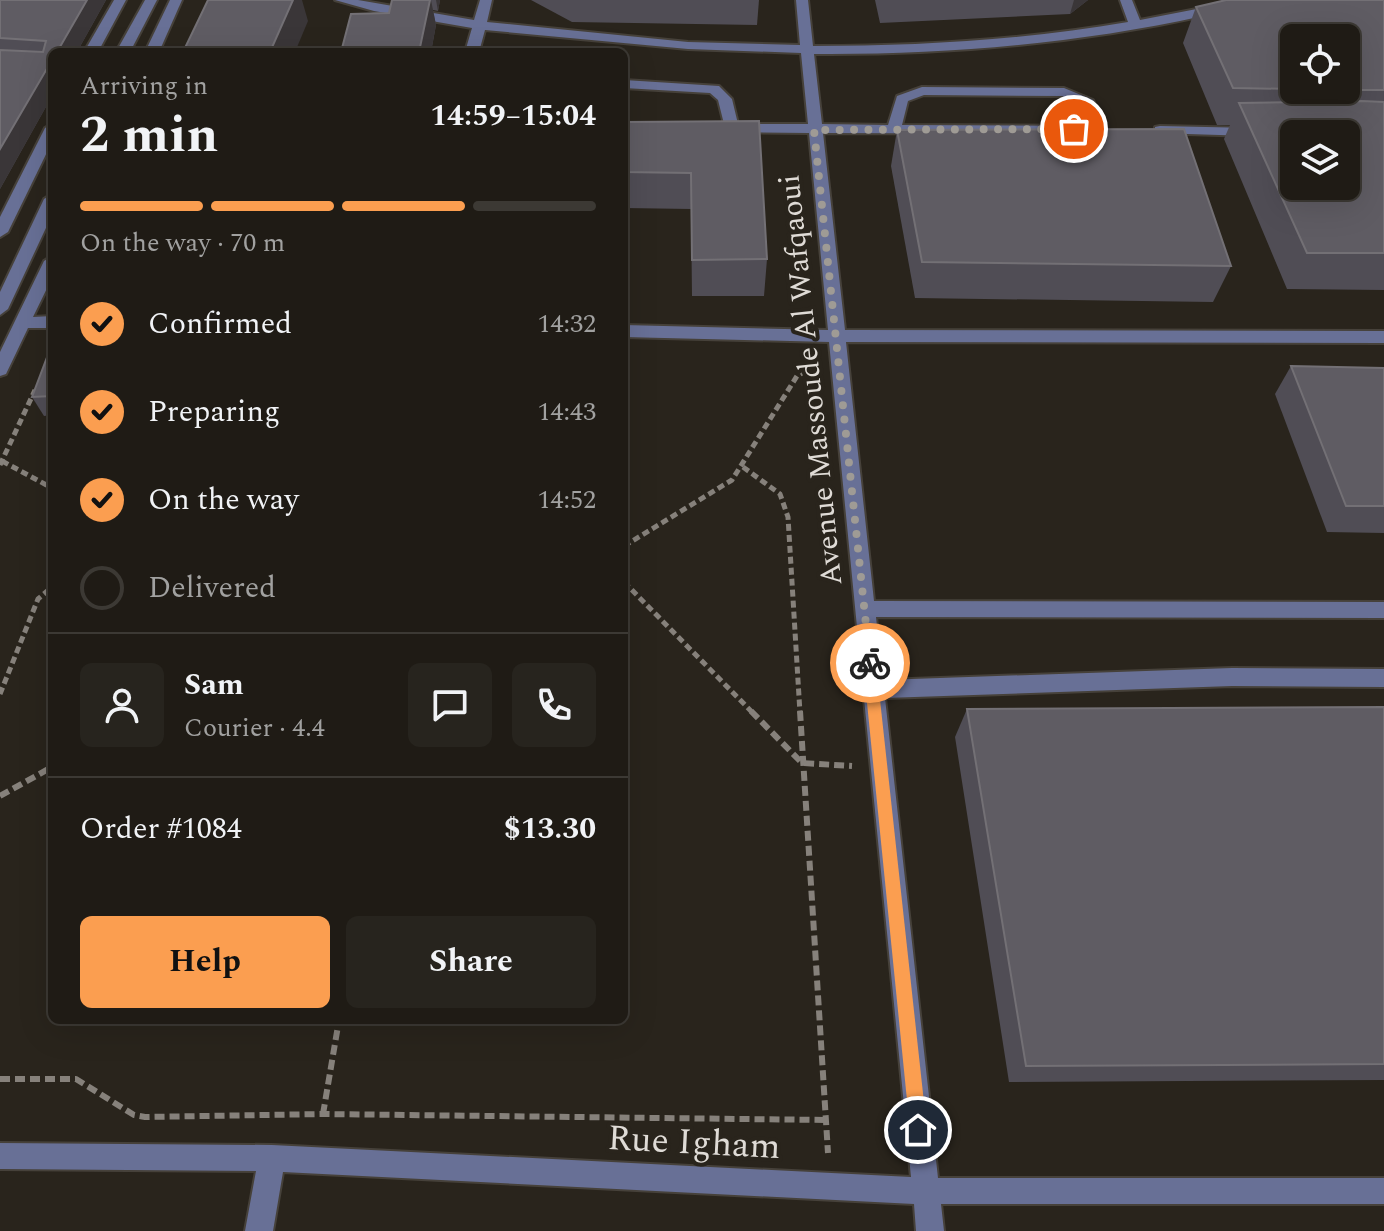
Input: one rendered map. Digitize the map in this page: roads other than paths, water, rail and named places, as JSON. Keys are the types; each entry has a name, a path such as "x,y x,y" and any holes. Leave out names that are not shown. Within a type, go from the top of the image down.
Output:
{"street":[{"path":"93,48 120,0"},
{"path":"127,48 152,0"},
{"path":"154,48 176,0"},
{"path":"342,0 478,27 659,44 809,50 943,49 1052,40 1255,1"},
{"path":"473,48 486,0"},
{"name":"Avenue Massoude Al Wafqaoui","path":"802,0 930,1231"},
{"path":"1126,0 1135,25"},
{"path":"628,84 714,89 725,99 725,128 1115,130"},
{"path":"894,128 902,99 922,91 1050,91 1081,98 1088,103 1099,130"},
{"path":"1146,130 1273,132"},
{"path":"0,232 48,136"},
{"path":"0,289 48,197"},
{"path":"0,309 48,207"},
{"path":"0,370 48,270"},
{"path":"23,323 48,322"},
{"path":"628,331 835,336 1384,337"},
{"path":"865,609 1384,610"},
{"path":"872,689 1232,677 1384,678"},
{"name":"Rue Igham","path":"0,1156 272,1158 924,1191 1384,1191"},
{"path":"259,1231 272,1158"}]}
